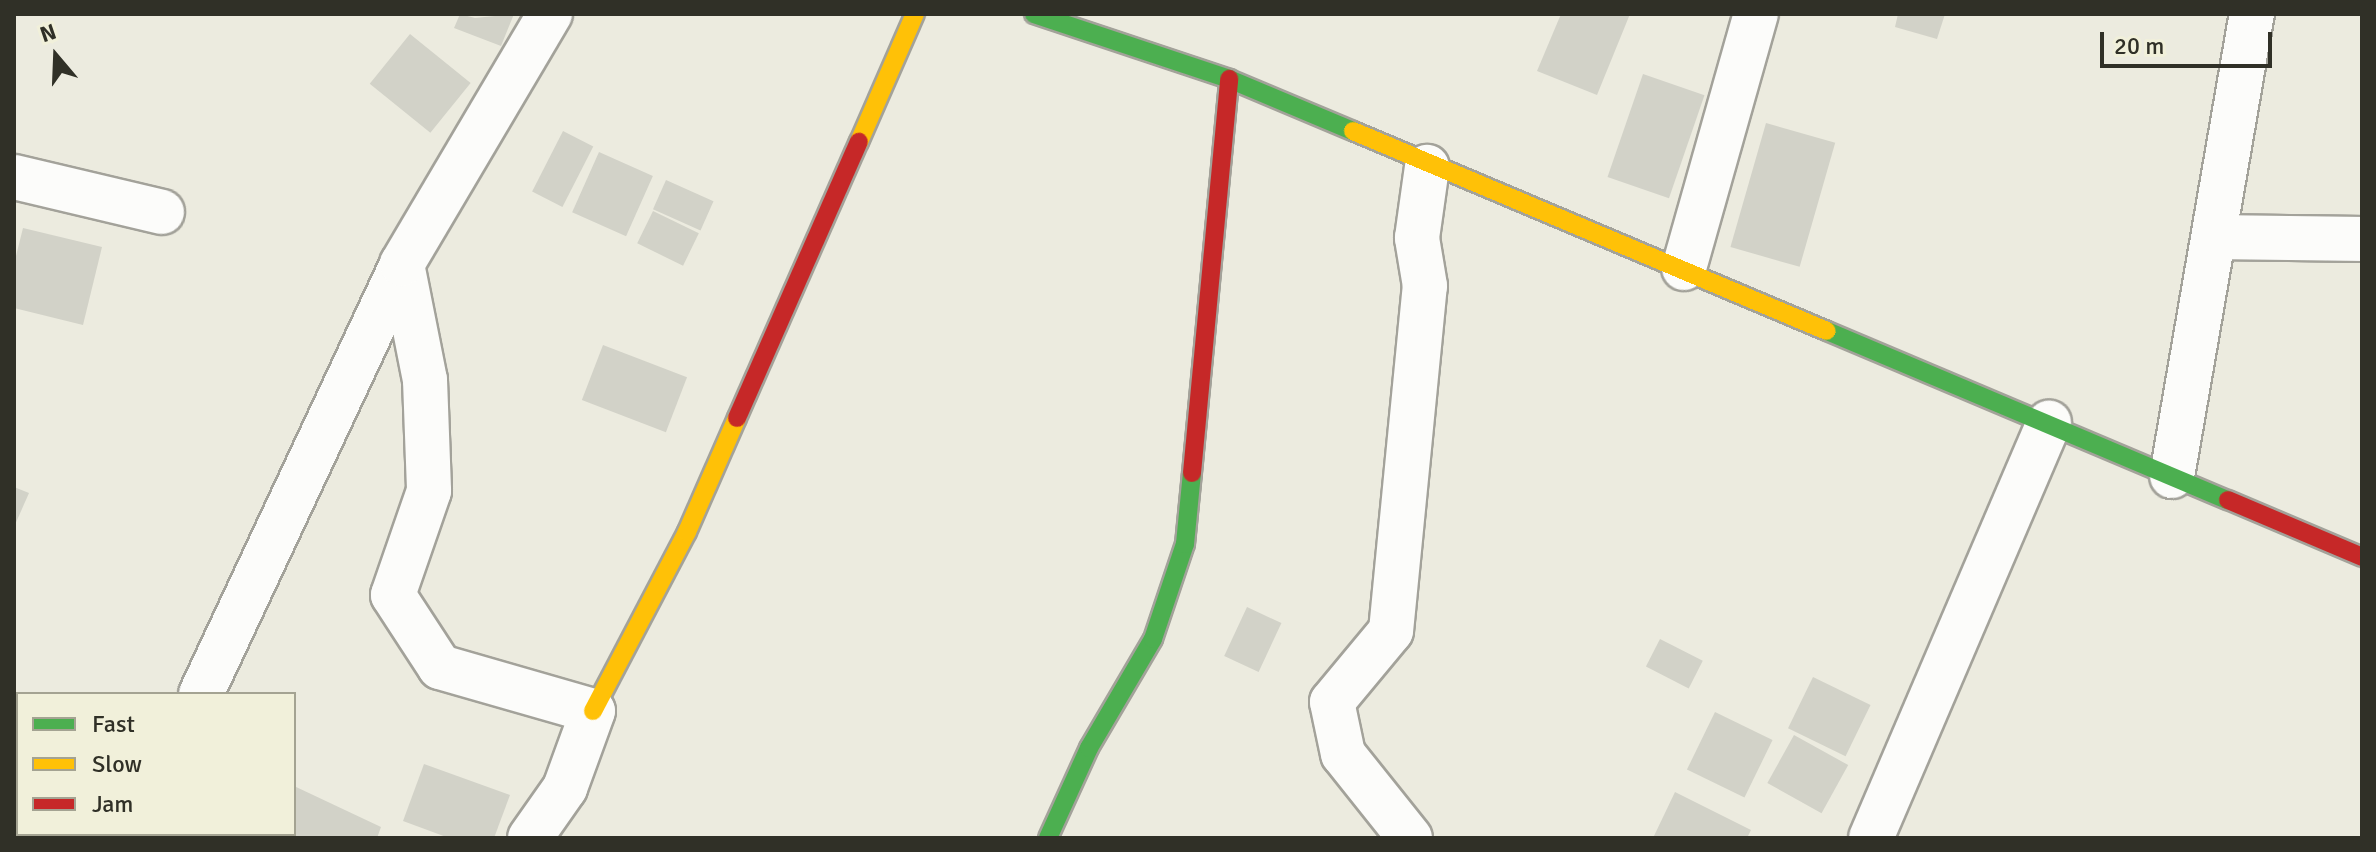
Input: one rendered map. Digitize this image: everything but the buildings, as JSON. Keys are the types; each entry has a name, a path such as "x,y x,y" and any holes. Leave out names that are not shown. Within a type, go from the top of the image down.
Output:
{"main road":[{"path":"593,711 687,532 915,14"},
{"path":"1034,14 1229,79 1427,167 1684,268 2362,557"},
{"path":"1048,838 1089,748 1153,639 1185,544 1229,79"}],"street":[{"path":"202,692 402,264 550,14"},
{"path":"1684,268 1756,14"},
{"path":"2172,476 2216,237 2252,14"},
{"path":"1410,838 1343,754 1332,702 1391,631 1425,286 1417,238 1427,167"},
{"path":"14,177 162,212"},
{"path":"2216,237 2362,239"},
{"path":"402,264 425,380 429,491 393,595 440,667 593,711 565,788 530,838"},
{"path":"1871,838 2049,422"}],"traffic: fast":[{"path":"1034,14 1229,79 1353,131"},
{"path":"1827,331 2228,500"},
{"path":"1048,838 1089,748 1153,639 1185,544 1192,473"}],"traffic: slow":[{"path":"859,142 915,14"},
{"path":"1353,131 1827,331"},
{"path":"593,711 687,532 737,418"}],"traffic: jam":[{"path":"1192,473 1229,79"},
{"path":"737,418 859,142"},
{"path":"2228,500 2362,557"}]}
